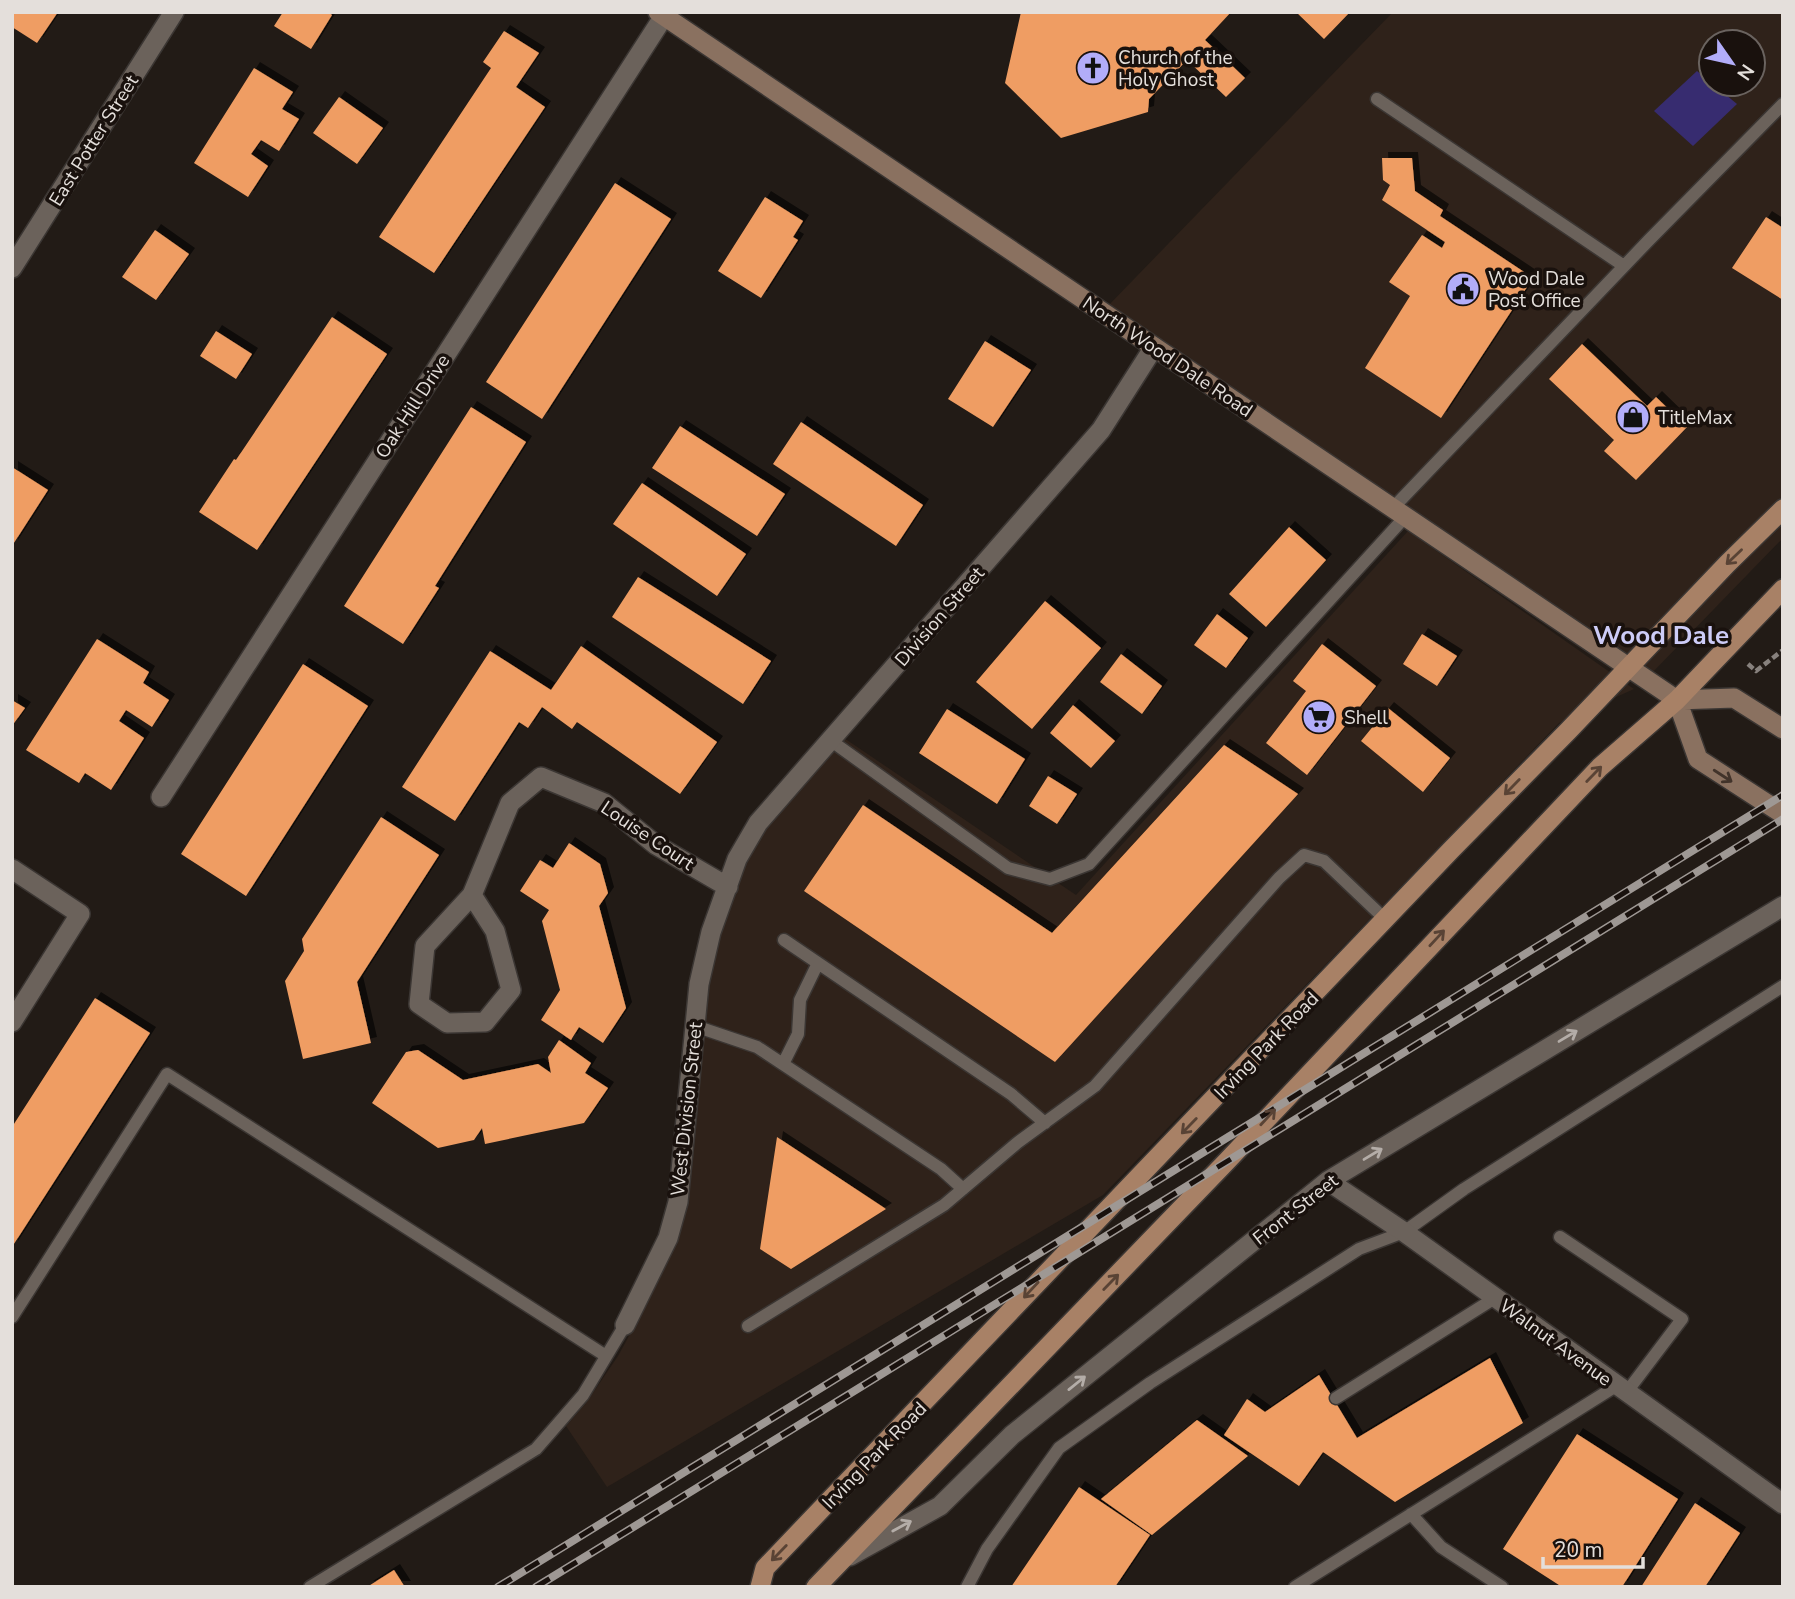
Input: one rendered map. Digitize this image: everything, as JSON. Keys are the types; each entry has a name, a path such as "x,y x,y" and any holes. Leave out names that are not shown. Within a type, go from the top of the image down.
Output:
{"main road":[{"name":"North Wood Dale Road","path":"661,14 1677,700"},
{"name":"Irving Park Road","path":"760,1587 765,1568 1628,667 1783,509"},
{"path":"816,1587 1227,1161 1600,767 1677,700 1783,589"},
{"path":"1677,700 1734,698 1783,729"},
{"path":"1677,700 1698,759 1783,814"}],"street":[{"name":"East Potter Street","path":"12,268 174,12"},
{"name":"Oak Hill Drive","path":"161,797 661,14"},
{"name":"Division Street","path":"728,887 737,859 758,823 1101,430 1154,347"},
{"name":"Louise Court","path":"472,895 495,931 511,990 485,1022 447,1023 419,1004 425,946 472,895 510,803 541,777 604,803 656,845 728,887"},
{"path":"12,869 80,914 12,1022"},
{"name":"West Division Street","path":"625,1325 668,1238 678,1202 699,984 711,932 728,887"},
{"name":"Front Street","path":"843,1559 940,1506 1012,1435 1328,1181 1783,906"},
{"name":"Walnut Avenue","path":"1328,1181 1404,1232 1783,1504"}],"lane":[{"path":"1377,99 1624,266"},
{"path":"830,740 1008,868 1050,879 1088,864 1399,512 1624,266 1783,104"},
{"path":"748,1326 944,1205 1095,1086 1279,878 1304,855 1324,861 1387,920"},
{"path":"784,940 1011,1094 1045,1123"},
{"path":"783,1064 798,1034 800,1000 818,963"},
{"path":"967,1587 987,1549 1059,1448 1150,1383 1359,1250 1404,1232 1464,1189 1783,986"},
{"path":"695,1026 757,1047 941,1168 963,1189"},
{"path":"12,1317 167,1074 606,1356"},
{"path":"1294,1587 1621,1389 1682,1319 1560,1237"},
{"path":"1336,1398 1495,1298"},
{"path":"310,1587 536,1449 583,1395 625,1325"},
{"path":"1411,1514 1441,1547 1502,1587"}],"path":[{"path":"1748,664 1756,671 1783,650"}],"shaded area":[{"path":"1393,12 1783,12 1783,538 1650,675 1104,310"},
{"path":"1697,71 1697,98 1730,98 1737,104 1693,146 1654,111"},
{"path":"1408,531 1634,689 1559,723 1103,1195 607,1487 566,1426 586,1403 618,1356 683,1224 714,933 759,828 841,736 1076,895"}],"building":[{"path":"12,12 58,12 37,43 12,27"},
{"path":"283,12 328,12 332,15 311,49 274,26"},
{"name":"Church of the Holy Ghost","path":"1021,12 1231,12 1205,40 1245,78 1226,97 1187,60 1149,99 1148,112 1061,138 1005,83"},
{"path":"1296,12 1350,12 1324,39"},
{"path":"504,31 539,53 516,87 545,107 434,273 379,237 491,68 483,62"},
{"path":"254,68 293,92 282,109 299,119 279,151 261,140 251,154 268,166 248,197 194,163"},
{"path":"339,97 383,128 357,164 313,133"},
{"name":"Wood Dale Post Office","path":"1382,158 1412,158 1415,191 1443,210 1440,216 1533,278 1441,418 1365,368 1410,296 1389,282 1422,235 1442,248 1445,242 1382,200 1390,185 1383,180"},
{"path":"615,183 671,219 542,419 486,382"},
{"path":"765,197 803,221 793,237 798,240 761,298 718,271"},
{"path":"1766,217 1783,228 1783,300 1732,268"},
{"path":"155,230 189,254 156,300 122,277"},
{"path":"332,317 387,354 257,550 199,512"},
{"path":"216,331 252,354 236,379 200,356"},
{"path":"985,341 1031,370 993,427 948,399"},
{"name":"TitleMax","path":"1582,344 1647,406 1656,397 1687,427 1636,480 1604,451 1614,440 1549,379"},
{"path":"471,407 526,442 435,586 439,588 403,644 344,606"},
{"path":"801,422 923,505 896,546 773,464"},
{"path":"680,426 785,494 757,536 652,468"},
{"path":"12,467 48,490 12,546"},
{"path":"642,483 746,554 717,596 613,524"},
{"path":"1289,527 1326,560 1266,627 1229,594"},
{"path":"638,577 771,661 743,704 612,617"},
{"path":"1045,601 1101,648 1032,729 976,682"},
{"path":"1217,614 1248,638 1226,668 1194,645"},
{"path":"1422,634 1457,656 1437,686 1403,664"},
{"path":"97,639 149,672 143,683 169,700 152,727 126,710 119,721 144,738 111,790 85,773 79,783 26,750"},
{"name":"Shell","path":"1322,644 1376,686 1307,775 1266,743 1306,691 1293,681"},
{"path":"581,646 717,742 680,794 577,722 572,729 542,707 528,728 519,722 455,821 402,787 490,651 551,690"},
{"path":"1121,654 1162,686 1142,714 1100,682"},
{"path":"303,664 368,706 246,896 181,854"},
{"path":"12,700 25,708 12,726"},
{"path":"1073,705 1115,741 1091,768 1050,733"},
{"name":"Shell","path":"1388,708 1450,758 1423,792 1361,741"},
{"path":"947,709 1025,759 997,804 919,753"},
{"path":"1224,745 1298,794 1055,1062 804,891 863,805 1052,933"},
{"path":"1048,776 1077,794 1057,824 1029,806"},
{"path":"381,817 439,855 357,982 371,1043 303,1059 285,981 304,951 302,939"},
{"path":"569,843 600,864 608,893 599,906 626,1008 603,1043 579,1027 571,1040 541,1020 560,990 542,921 549,910 520,891 540,860 553,868"},
{"path":"95,998 150,1033 12,1247 12,1127"},
{"path":"559,1040 591,1063 585,1073 608,1088 584,1123 485,1144 482,1128 474,1140 438,1148 372,1103 406,1052 418,1050 463,1080 538,1064 551,1073 548,1057"},
{"path":"777,1137 886,1209 791,1269 760,1249"},
{"path":"1490,1358 1523,1423 1395,1502 1323,1452 1299,1486 1224,1435 1247,1399 1265,1412 1319,1375 1357,1438"},
{"path":"1197,1420 1248,1456 1152,1535 1101,1499"},
{"path":"1577,1434 1678,1499 1622,1587 1562,1587 1503,1549"},
{"path":"1079,1487 1150,1535 1115,1587 1011,1587"},
{"path":"1695,1503 1740,1533 1705,1587 1641,1587"},
{"path":"394,1570 405,1587 367,1587"}],"railway":[{"path":"498,1587 1783,795"},
{"path":"536,1587 1783,819"}],"place":[{"name":"Church of the Holy Ghost","path":"1093,68"},
{"name":"Wood Dale Post Office","path":"1463,289"},
{"name":"TitleMax","path":"1633,417"},
{"name":"Shell","path":"1319,717"}],"district":[{"name":"Wood Dale","path":"1661,635"}]}
